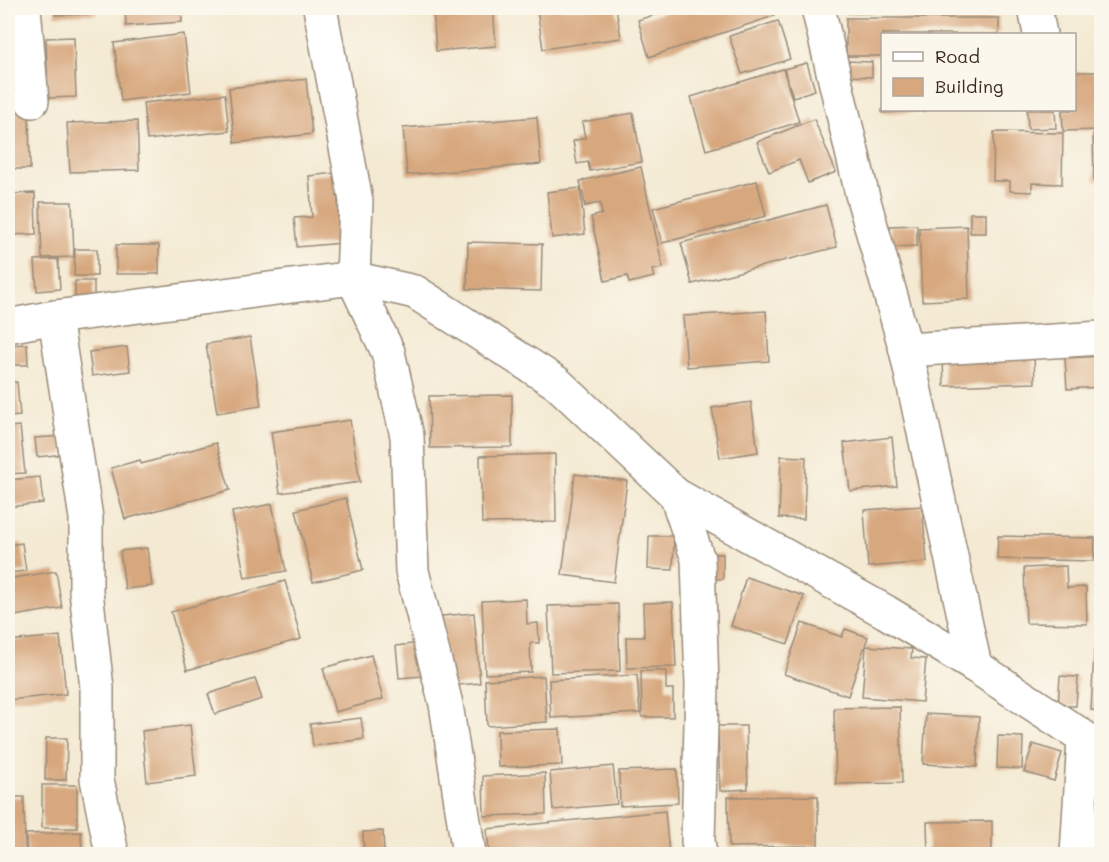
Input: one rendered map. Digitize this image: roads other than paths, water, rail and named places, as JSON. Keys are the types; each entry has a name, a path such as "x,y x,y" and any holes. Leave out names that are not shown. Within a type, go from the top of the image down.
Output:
{"street":[{"path":"24,8 32,101"},
{"path":"320,8 356,201 353,278 388,352 407,436 412,571 446,704 469,855"},
{"path":"818,8 862,194 906,350 975,666"},
{"path":"1035,8 1040,33"},
{"path":"8,326 55,317 353,278 415,292 557,383 676,495 886,612 975,666 1093,744 1077,855"},
{"path":"55,317 86,518 86,591 98,688 98,779 112,855"},
{"path":"906,350 1101,338"},
{"path":"676,495 698,560 702,686 698,841 700,855"}]}
